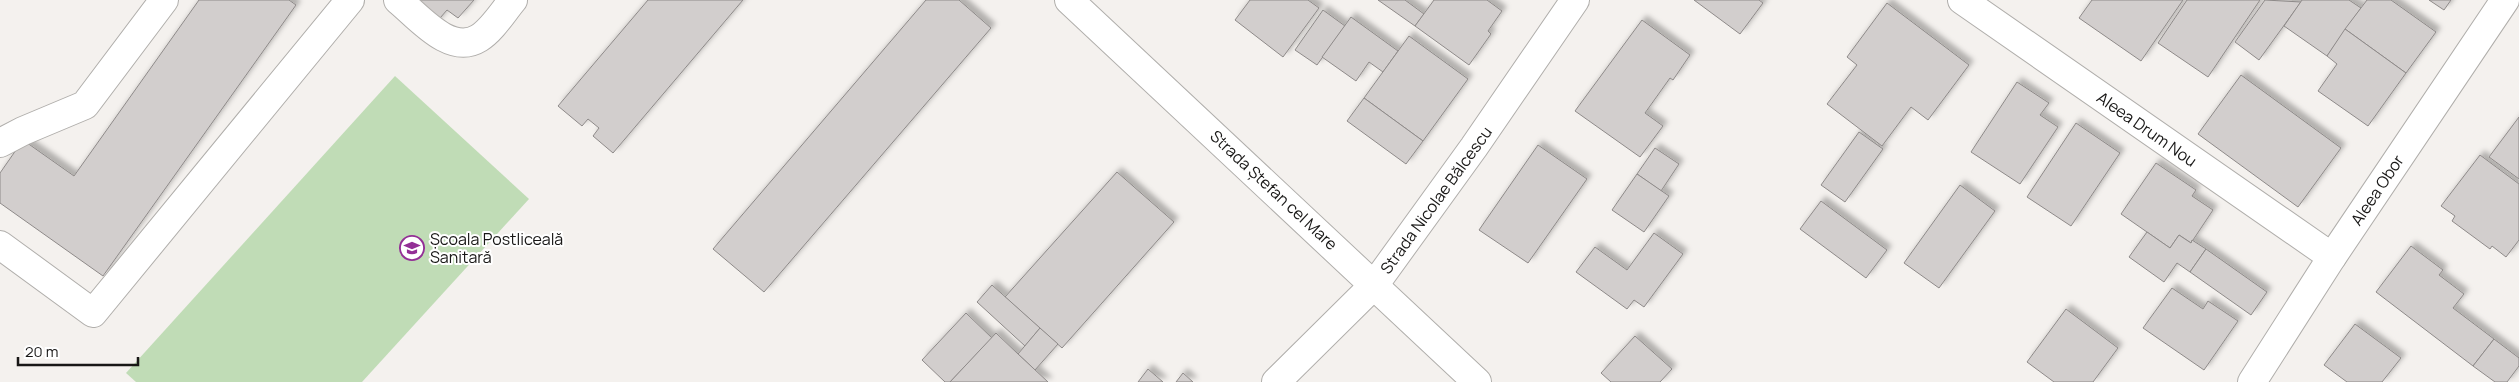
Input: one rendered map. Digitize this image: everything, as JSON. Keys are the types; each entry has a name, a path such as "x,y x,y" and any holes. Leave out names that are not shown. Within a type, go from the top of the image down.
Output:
{"street":[{"path":"0,143 23,130 85,105 164,0"},
{"path":"0,245 93,313 350,0"},
{"path":"398,0 446,40 464,44 480,38 512,0"},
{"name":"Strada Ștefan cel Mare","path":"1069,0 1376,284 1478,382"},
{"name":"Strada Nicolae Bălcescu","path":"1276,382 1376,284 1474,148 1575,0"},
{"name":"Aleea Drum Nou","path":"1962,0 2332,257"},
{"name":"Aleea Obor","path":"2252,382 2332,257 2505,0"}],"green space":[{"path":"395,76 529,199 362,382 136,382 126,373"}],"building":[{"path":"199,0 289,0 296,5 103,276 0,203 0,173 23,140 74,176"},
{"path":"403,0 474,0 458,18 447,10 434,25"},
{"path":"648,0 743,0 613,153 593,136 599,128 588,119 582,126 558,106"},
{"path":"926,0 959,0 991,28 764,292 713,249"},
{"path":"1250,0 1308,0 1319,8 1283,57 1235,20"},
{"path":"1378,0 1405,0 1424,14 1415,26"},
{"path":"1434,0 1487,0 1502,11 1488,31 1491,34 1469,65 1415,26"},
{"path":"1694,0 1759,0 1763,3 1740,34"},
{"path":"2092,0 2183,0 2141,61 2079,18"},
{"path":"2187,0 2260,0 2208,77 2158,43"},
{"path":"2265,0 2301,2 2259,60 2235,42"},
{"path":"2302,0 2349,0 2361,8 2327,56 2284,26"},
{"path":"2367,0 2391,0 2436,32 2406,73 2345,29"},
{"path":"2429,0 2451,0 2444,10"},
{"path":"1887,3 1969,65 1928,120 1911,107 1882,146 1827,104 1857,65 1847,57"},
{"path":"1323,10 1345,26 1317,65 1295,50"},
{"path":"1351,17 1398,51 1383,72 1369,62 1356,81 1322,57"},
{"path":"1642,20 1690,55 1673,80 1670,78 1645,113 1663,126 1640,157 1575,111"},
{"path":"2345,29 2406,73 2368,126 2318,91 2337,64 2327,56"},
{"path":"1409,36 1468,79 1423,141 1364,98"},
{"path":"2241,75 2341,148 2298,207 2198,134"},
{"path":"2017,82 2049,103 2040,115 2058,127 2020,184 1971,152"},
{"path":"1364,98 1423,141 1406,164 1347,121"},
{"path":"2519,117 2519,179 2489,157"},
{"path":"2076,123 2120,153 2071,226 2027,197"},
{"path":"1859,132 1883,149 1845,202 1821,185"},
{"path":"1538,145 1587,179 1528,263 1479,230"},
{"path":"1655,148 1679,164 1661,191 1637,174"},
{"path":"2480,155 2519,184 2519,240 2506,257 2492,246 2490,249 2452,221 2455,216 2441,206"},
{"path":"2156,163 2196,190 2192,196 2213,210 2191,243 2179,235 2170,248 2121,214"},
{"path":"1117,172 1174,222 1062,348 1005,297"},
{"path":"1637,174 1669,196 1644,232 1612,210"},
{"path":"1960,185 1995,211 1939,288 1904,263"},
{"path":"1821,201 1887,250 1866,278 1800,229"},
{"path":"2147,232 2170,248 2179,235 2191,243 2192,240 2206,249 2190,272 2177,263 2164,282 2129,257"},
{"path":"1654,233 1683,254 1644,307 1634,300 1627,309 1576,272 1595,247 1627,270"},
{"path":"2411,246 2443,270 2439,275 2464,294 2453,308 2494,339 2473,366 2376,292"},
{"path":"2206,249 2267,292 2251,315 2190,272"},
{"path":"992,285 1040,328 1025,346 977,302"},
{"path":"2172,288 2203,309 2208,301 2238,321 2204,370 2143,328"},
{"path":"2066,309 2118,348 2093,382 2054,382 2027,362"},
{"path":"966,313 992,338 950,382 945,382 922,360"},
{"path":"2355,324 2401,358 2382,382 2347,382 2324,365"},
{"path":"1040,328 1058,344 1035,370 1018,354"},
{"path":"996,333 1018,354 1048,382 950,382"},
{"path":"1635,336 1672,369 1660,382 1611,382 1601,373"},
{"path":"2494,339 2519,358 2519,366 2507,382 2495,382 2473,366"},
{"path":"1148,369 1163,382 1138,382"},
{"path":"1183,373 1193,382 1176,382"}],"place":[{"name":"Școala Postliceală Sanitară","path":"412,248"}]}
